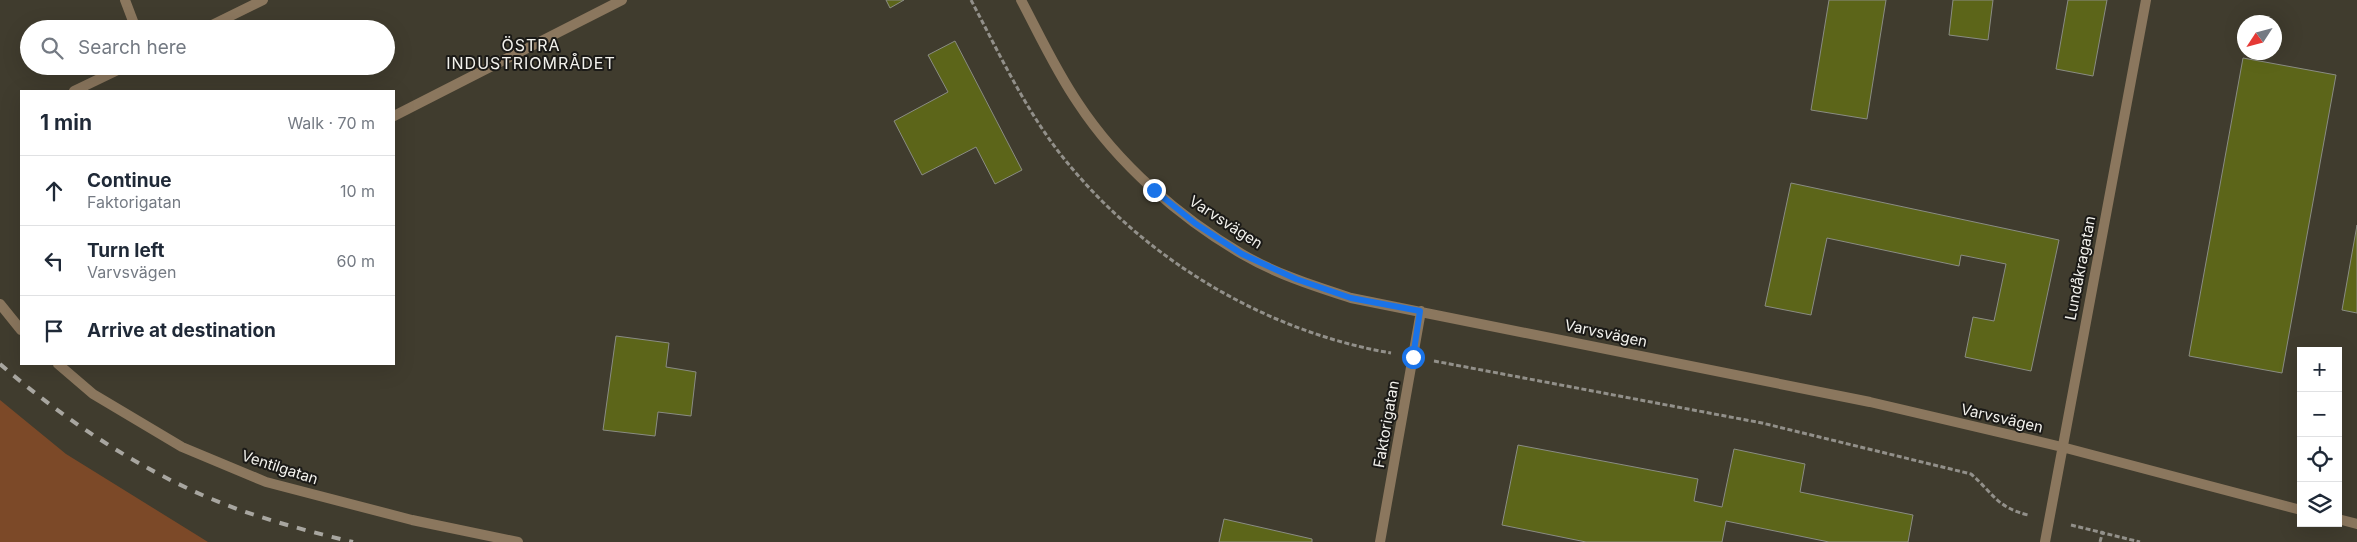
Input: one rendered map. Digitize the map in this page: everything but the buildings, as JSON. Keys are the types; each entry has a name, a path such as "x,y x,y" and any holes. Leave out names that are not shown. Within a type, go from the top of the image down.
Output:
{"street":[{"path":"125,0 133,20"},
{"path":"222,20 263,0"},
{"path":"395,115 622,0"},
{"name":"Varvsvägen","path":"1021,0 1078,103 1108,142 1154,190 1196,224 1242,254 1296,279 1351,298 1870,402 2062,447 2297,509"},
{"name":"Lundåkragatan","path":"2045,542 2146,0"},
{"path":"76,90 107,75"},
{"path":"0,304 20,329"},
{"name":"Faktorigatan","path":"1380,542 1420,311"},
{"name":"Ventilgatan","path":"59,365 93,394 182,447 266,482 412,520 518,542"},
{"path":"2342,521 2357,524"}],"path":[{"path":"2100,542 2103,531"}],"shaded area":[{"path":"0,0 2357,0 2357,542 0,542"},
{"path":"0,400 66,454 208,542 0,542"}],"railway":[{"path":"0,364 54,408 83,428 113,448 176,483 254,515 353,542"}],"district":[{"name":"ÖSTRA INDUSTRIOMRÅDET","path":"531,54"}],"route":[{"path":"1154,190 1196,224 1242,254 1296,279 1351,298 1420,311 1413,357"}]}
